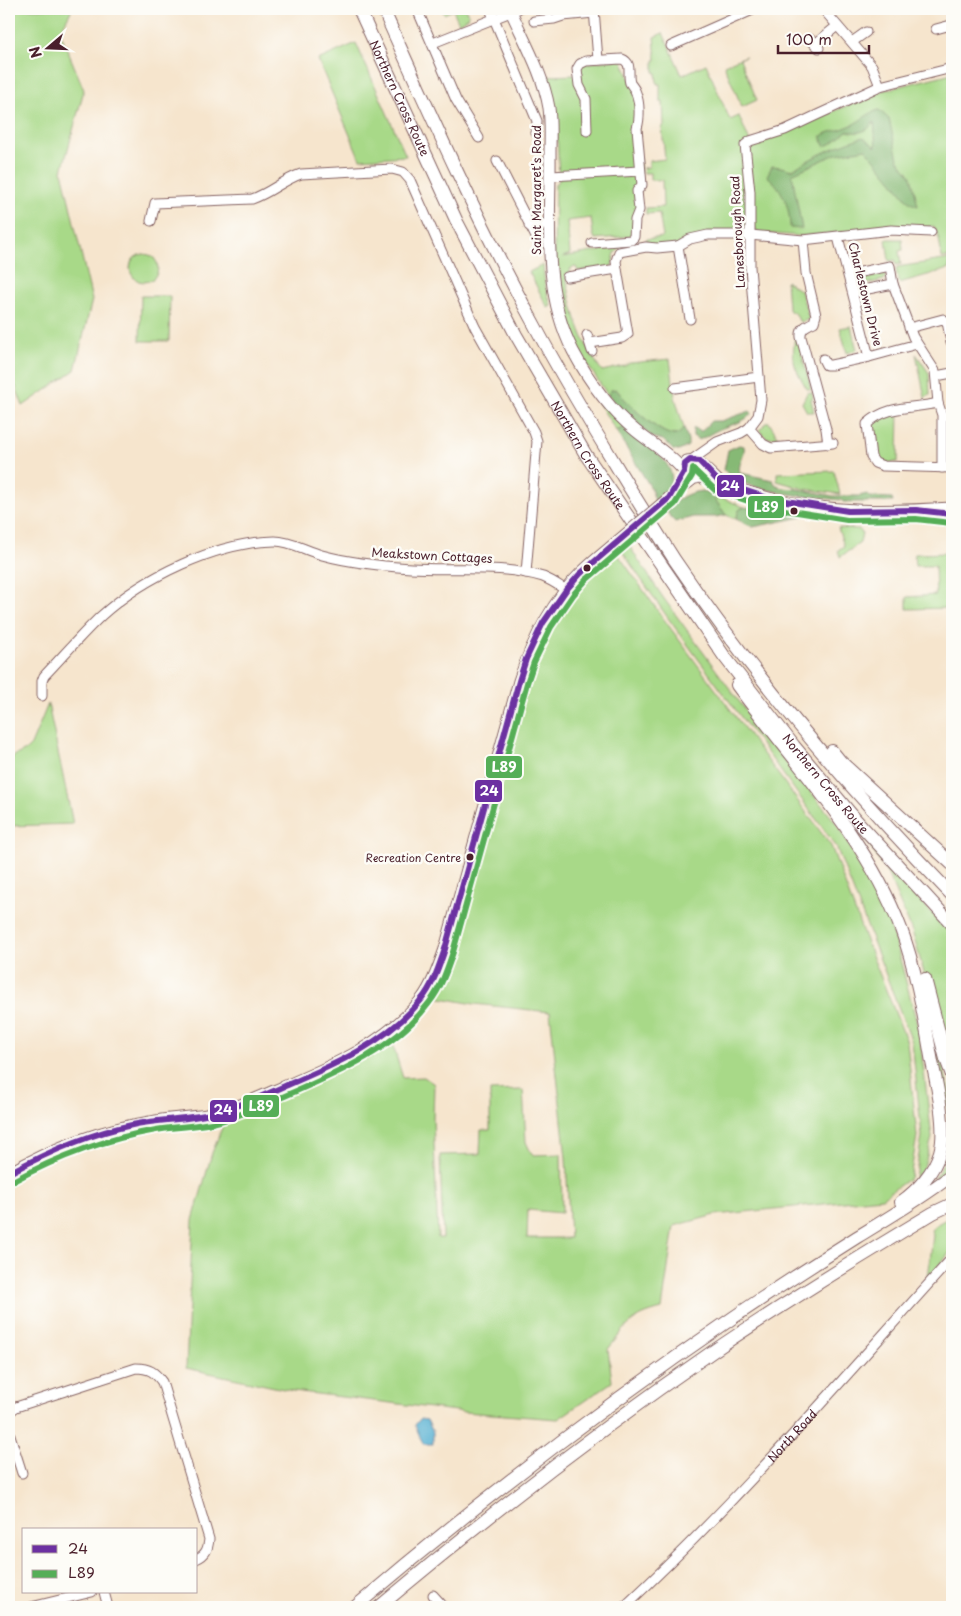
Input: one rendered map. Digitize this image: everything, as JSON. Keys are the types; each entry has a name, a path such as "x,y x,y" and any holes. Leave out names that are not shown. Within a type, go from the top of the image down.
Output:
{"highway":[{"name":"Northern Cross Route","path":"358,9 458,222 520,343 586,455 724,656 857,821 952,924"},
{"name":"Northern Cross Route","path":"384,9 478,216 534,326 673,558 718,621 808,736 871,809 952,896"},
{"path":"718,621 842,762 952,864"},
{"path":"724,656 733,681 850,831 877,875 902,930 916,978 937,1085 942,1135 940,1152 932,1170 920,1186 904,1201 844,1240 805,1270"},
{"path":"825,783 838,806 865,844 887,883 909,933 926,983 952,1075"},
{"path":"926,838 952,856"},
{"path":"355,1607 441,1534 569,1434 708,1335 805,1270 926,1195 952,1175"},
{"path":"379,1607 456,1544 593,1438 712,1352 803,1292 952,1203"},
{"path":"388,1607 431,1570 456,1544"}],"main road":[{"name":"Saint Margaret's Road","path":"513,10 545,92 550,121 550,266 556,300 572,349 595,387 614,409 635,430 670,455 719,482 768,498 856,511 952,508"},
{"path":"9,1173 34,1158 98,1134 152,1121 207,1115 246,1103 369,1046 408,1014 422,999 435,976 446,950 518,681 543,623 566,590 580,574 669,498 693,468"},
{"name":"Saint Margaret's Road","path":"916,510 952,514"}],"street":[{"path":"417,9 456,100 479,138"},
{"path":"490,9 537,121 536,133"},
{"path":"671,46 755,9"},
{"path":"823,9 872,66 880,86"},
{"path":"433,44 513,10"},
{"path":"534,21 594,11 598,60"},
{"path":"936,29 951,25 952,30"},
{"path":"814,44 837,26"},
{"path":"852,42 866,32"},
{"path":"587,132 586,99 579,85 577,69 580,64 586,61 626,60 629,65 630,81 636,94 642,185 637,191 639,210 635,220 634,237 631,240 592,243"},
{"name":"Lanesborough Road","path":"749,428 758,416 762,400 750,267 750,192 745,145 809,119 880,86 952,68"},
{"path":"462,130 471,125"},
{"path":"497,161 539,243"},
{"path":"151,221 155,203 252,199 263,195 288,178 300,174 392,169 403,172 410,180 475,327 537,441 526,573"},
{"path":"551,176 640,171"},
{"path":"529,226 549,224"},
{"path":"590,343 622,338 628,334 620,300 616,261 619,252 646,247 678,246 690,239 708,235 750,235 803,240 891,230 931,232"},
{"name":"Charlestown Drive","path":"838,237 869,357"},
{"path":"693,468 706,451 717,442 742,433 749,428 763,444 771,448 831,443 800,337 805,326 814,322 816,315 806,273 803,240"},
{"path":"678,246 690,319"},
{"path":"856,272 890,266 893,284 909,328 936,376 938,403 942,415 942,468"},
{"path":"572,273 617,269"},
{"path":"853,292 893,284"},
{"path":"909,328 943,319 947,322 951,342"},
{"path":"824,359 826,365 831,365 917,344"},
{"path":"936,376 952,373"},
{"path":"675,388 759,377"},
{"path":"938,403 892,410 873,418 868,424 872,457 875,463 883,466 952,468"},
{"name":"Meakstown Cottages","path":"42,696 44,676 102,616 142,584 206,554 247,544 276,541 354,563 416,568 480,568 526,573 544,577 566,590"},
{"name":"North Road","path":"624,1607 673,1562 768,1462 952,1258"},
{"path":"9,1412 16,1407 136,1368 146,1368 156,1373 162,1382 209,1539 205,1554 198,1558"},
{"path":"9,1432 22,1474"},
{"path":"31,1607 84,1594"},
{"path":"105,1594 108,1607"},
{"path":"433,1595 444,1607"}],"green space":[{"path":"9,9 72,9 60,32 84,90 62,171 92,300 75,370 23,406 9,368"},
{"path":"442,9 466,9 469,17 459,23 453,10 444,14"},
{"path":"663,33 682,75 706,64 730,120 739,116 750,142 745,145 750,235 708,235 678,246 647,247 646,239 663,237 659,213 646,214 646,208 663,207 662,180 650,180 650,173 644,173 643,168 649,167 649,161 665,159 662,127 664,126 663,102 660,102 660,84 657,84 656,72 654,72 654,60 656,60 654,37"},
{"path":"356,43 406,156 360,159 318,60"},
{"path":"746,56 740,59 757,100 742,107 724,65"},
{"path":"622,59 636,94 641,185 633,236 595,239 591,218 567,221 570,254 563,257 621,247 615,253 612,266 578,271 576,267 571,268 569,273 566,274 574,312 588,349 602,371 630,363 670,359 675,397 684,428 676,435 669,434 652,424 616,389 609,397 581,355 564,318 554,261 555,184 559,181 557,129 546,76 578,75 580,64"},
{"path":"952,73 952,252 950,257 942,258 939,239 934,226 922,228 897,227 801,236 759,233 755,229 748,148 750,144 786,132 881,91"},
{"path":"879,110 889,119 898,159 911,176 918,206 910,203 866,149 836,154 792,174 802,229 790,228 789,213 781,192 767,176 772,166 792,170 826,151 863,137 876,147 874,122 866,130 859,132 847,131 831,144 824,146 821,136 851,125"},
{"path":"886,239 902,239 903,250 899,251 901,264 896,265 895,260 889,261"},
{"path":"144,254 154,258 158,268 154,278 144,282 134,278 130,268 134,258"},
{"path":"950,259 949,269 899,283 897,267"},
{"path":"543,265 545,284 551,306 548,308 529,272"},
{"path":"882,272 886,277 884,280 857,286 852,276 857,276 858,280 882,275"},
{"path":"786,281 801,291 809,319 802,322 799,321 796,314 790,311"},
{"path":"141,296 170,296 169,341 140,341"},
{"path":"851,326 857,350 847,353 840,328"},
{"path":"795,336 797,336 811,389 807,389 795,364 793,352"},
{"path":"916,354 929,373 930,395 925,398"},
{"path":"616,389 635,409 661,430 675,435 679,434 684,428 688,446 679,451 673,450 663,440 652,437 609,397 608,394 611,390"},
{"path":"592,392 605,407 626,427 616,431"},
{"path":"812,392 813,398 811,399 814,412 807,412 802,403 807,393"},
{"path":"750,411 752,413 738,423 720,429 699,440 693,436 693,429 695,428 698,431 702,431 711,421 721,421"},
{"path":"899,411 898,462 884,463 876,459 874,454 879,453 876,430 871,431 873,422"},
{"path":"768,421 778,437 767,438 759,430"},
{"path":"626,427 656,451 670,471 672,481 667,491 655,501 651,488 616,431"},
{"path":"739,445 744,446 739,469 740,473 773,480 775,484 783,488 833,496 859,496 867,494 870,497 892,498 893,502 843,502 841,500 778,492 746,484 724,470 728,450"},
{"path":"834,471 840,494 805,489 777,481 777,473"},
{"path":"703,491 710,493 726,515 693,517 675,522 670,517 666,509 670,505 687,494"},
{"path":"710,493 744,507 739,510 736,519 726,515"},
{"path":"744,507 800,513 802,517 753,527 736,519 739,510"},
{"path":"838,528 859,529 862,533 860,543 840,557 838,550 844,546"},
{"path":"628,544 662,596 752,719 837,824 885,910 919,1031 932,1138 923,1170 915,1178 922,1136 912,1042 836,846 668,618 621,550"},
{"path":"615,550 831,846 863,933 907,1042 917,1136 910,1178 882,1198 715,1215 674,1226 662,1309 643,1315 630,1323 608,1349 612,1382 558,1419 464,1412 293,1391 186,1368 193,1220 212,1153 225,1120 282,1092 389,1033 403,1078 424,1077 434,1084 433,1119 438,1238 443,1238 440,1155 480,1154 481,1130 490,1130 490,1091 523,1090 526,1142 532,1155 561,1154 562,1213 528,1210 527,1238 570,1238 566,1158 550,1012 474,1004 436,997 466,914 493,781 538,641 559,607 595,568"},
{"path":"952,553 952,608 907,609 907,597 936,595 935,566 915,566 914,554"},
{"path":"48,704 73,824 9,826 9,794 13,779 12,757 26,750 31,745"},
{"path":"864,836 913,894 952,933 952,1070 912,931 888,875"},
{"path":"933,1030 952,1094 952,1164 933,1180 947,1158 949,1119"},
{"path":"952,1216 952,1250 928,1278 933,1235 931,1230"}],"water":[{"path":"420,1419 427,1420 433,1432 433,1444 423,1444 415,1425"}],"transit line":[{"name":"24","path":"9,1173 53,1151 100,1133 143,1123 207,1115 227,1110 340,1061 376,1041 407,1015 429,989 445,949 519,681 526,659 543,623 566,590 580,574 669,498 684,472 685,464 690,460 699,461 719,482 768,498 848,511 916,510 952,514"},
{"name":"L89","path":"13,1181 65,1156 119,1138 156,1130 212,1123 246,1113 326,1078 364,1058 383,1047 415,1019 437,991 451,959 527,683 534,662 551,627 586,580 675,504 692,476 693,469 715,490 766,507 847,520 916,519 951,523"}],"place":[{"name":"Recreation Centre","path":"470,857"}]}
